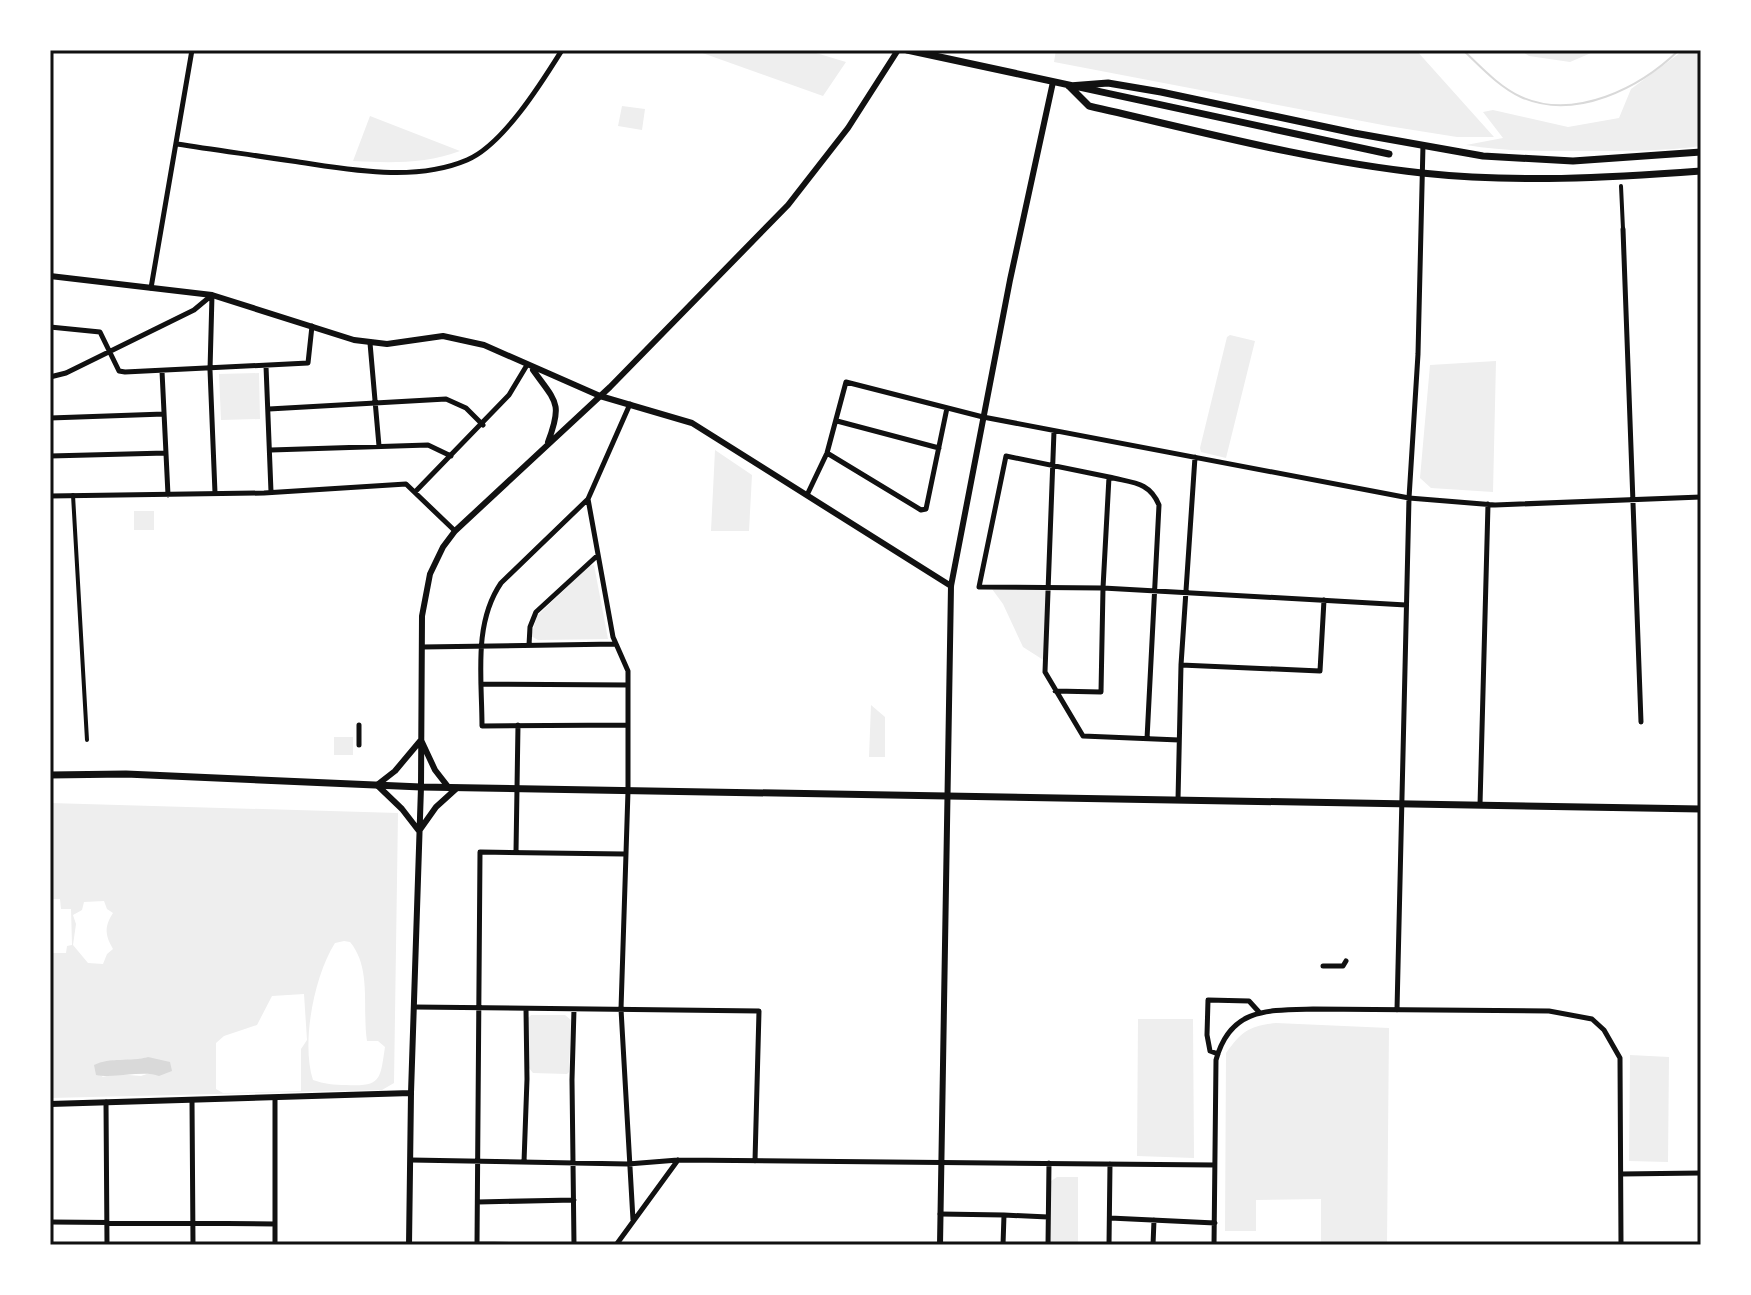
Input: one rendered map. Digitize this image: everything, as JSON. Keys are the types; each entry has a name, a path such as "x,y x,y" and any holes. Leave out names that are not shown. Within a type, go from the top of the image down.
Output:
{"main road":[{"path":"907,50 1389,154"},
{"path":"1069,86 1108,83 1483,156 1573,161 1701,152"},
{"path":"1069,86 1089,106 1324,159 1423,174 1592,179 1701,171"},
{"path":"50,775 126,774 453,788 1701,809"}],"street":[{"path":"151,288 192,50"},
{"path":"177,144 358,170 416,172 442,167 469,159 489,144 535,93 562,50"},
{"path":"409,1245 423,602 430,574 455,531 600,396 802,188 848,128 898,50"},
{"path":"940,1245 951,586 1053,82"},
{"path":"1397,1010 1409,498 1418,354 1423,145"},
{"path":"1621,186 1641,722"},
{"path":"50,276 212,295 370,343 387,344 443,336 484,345 600,396 692,423 951,586"},
{"path":"50,377 66,373 194,310 212,295"},
{"path":"212,295 210,370 215,493"},
{"path":"50,327 100,332 119,371 162,371 308,363 312,326"},
{"path":"370,343 379,446"},
{"path":"266,366 271,492"},
{"path":"415,492 483,425 529,366"},
{"path":"529,366 552,395 557,408 547,445"},
{"path":"162,371 168,495"},
{"path":"807,495 827,453 846,382 983,417 1409,498 1488,504 1701,497"},
{"path":"269,409 446,399 466,408 483,425"},
{"path":"628,725 482,726 481,646 484,614 501,583 588,499 630,404"},
{"path":"827,453 921,510 926,509 947,408"},
{"path":"50,418 164,414"},
{"path":"837,421 939,448"},
{"path":"1054,431 1045,672 1083,736 1179,740"},
{"path":"271,450 428,445 451,456"},
{"path":"50,456 166,453"},
{"path":"1147,739 1154,591 1159,505 1153,492 1148,487 1109,477 1006,456 979,587 1103,588 1154,591 1186,592 1406,605"},
{"path":"1178,800 1181,665 1195,457"},
{"path":"1055,691 1101,692 1109,477"},
{"path":"50,496 271,492 406,484 455,531"},
{"path":"73,495 87,740"},
{"path":"588,499 616,644 628,671 628,791 621,1009 633,1220"},
{"path":"1480,805 1488,504"},
{"path":"529,645 530,627 536,612 598,555"},
{"path":"1181,665 1320,671 1324,600"},
{"path":"422,647 616,644"},
{"path":"482,684 628,685"},
{"path":"359,725 359,745"},
{"path":"516,852 518,725"},
{"path":"419,831 377,785 395,771 421,740"},
{"path":"419,831 453,788 435,770 421,740"},
{"path":"553,1245 477,1245 480,852 624,854"},
{"path":"1323,966 1343,966 1346,961"},
{"path":"1218,1054 1210,1051 1207,1035 1208,1000 1249,1001 1259,1012"},
{"path":"414,1007 759,1011 755,1161"},
{"path":"524,1162 526,1009"},
{"path":"574,1009 574,1245"},
{"path":"1214,1245 1218,1054 1233,1028 1259,1012 1397,1010 1549,1011 1592,1019 1604,1030 1620,1058 1621,1245"},
{"path":"50,1104 411,1093"},
{"path":"275,1098 275,1245"},
{"path":"192,1100 193,1245"},
{"path":"106,1102 107,1245"},
{"path":"411,1160 628,1164 678,1160 1215,1165"},
{"path":"616,1245 678,1160"},
{"path":"1048,1245 1049,1163"},
{"path":"1109,1245 1110,1164"},
{"path":"1621,1174 1701,1173"},
{"path":"478,1202 574,1200"},
{"path":"940,1214 1048,1217"},
{"path":"1003,1245 1004,1215"},
{"path":"1110,1218 1215,1223"},
{"path":"1153,1245 1154,1220"},
{"path":"50,1222 275,1224"}],"shaded area":[{"path":"694,50 806,50 846,62 823,96"},
{"path":"1056,50 1416,50 1494,137 1457,137 1388,126 1054,62"},
{"path":"1520,50 1598,50 1570,62 1529,56"},
{"path":"1684,50 1701,50 1701,146 1559,151 1466,145 1503,138 1483,112 1493,110 1568,127 1619,118 1631,89"},
{"path":"622,106 645,109 642,130 618,126"},
{"path":"370,116 460,151 421,160 353,161"},
{"path":"1230,335 1255,341 1226,458 1201,452 1200,448"},
{"path":"1496,361 1493,492 1431,488 1420,478 1430,365"},
{"path":"259,373 260,419 221,420 219,374"},
{"path":"715,450 752,475 749,531 711,531"},
{"path":"134,511 154,511 154,530 134,530"},
{"path":"594,565 608,639 538,640 531,636 537,616 589,566"},
{"path":"992,589 1048,590 1045,661 1023,647 1003,604"},
{"path":"871,705 885,717 885,757 869,757"},
{"path":"334,737 353,737 353,755 334,755"},
{"path":"50,803 398,813 394,1083 382,1090 50,1098 50,953 66,953 67,946 72,945 71,909 61,909 60,899 50,899","holes":["104,901 113,913 107,931 113,949 103,964 88,963 73,945 76,924 73,915 82,910 84,902","350,942 357,952 364,976 367,1041 378,1041 385,1047 380,1074 367,1084 333,1084 313,1080 308,1048 312,1010 321,973 335,943","304,994 307,1040 301,1049 301,1091 223,1093 216,1089 216,1043 224,1036 257,1025 272,996","148,1057 150,1073 102,1077 114,1060 132,1061"]},
{"path":"531,1015 565,1015 571,1020 567,1074 533,1073 529,1068 528,1018"},
{"path":"1138,1019 1193,1019 1194,1158 1137,1156"},
{"path":"1276,1023 1389,1028 1387,1245 1321,1245 1321,1199 1256,1200 1256,1231 1225,1231 1226,1053 1247,1031"},
{"path":"1630,1055 1669,1057 1668,1162 1629,1161"},
{"path":"148,1057 170,1062 172,1071 159,1076 96,1075 94,1065"},
{"path":"1057,1177 1078,1177 1078,1245 1050,1245 1051,1181"}],"waterway":[{"path":"1463,50 1513,93 1542,103 1563,105 1584,103 1626,88 1679,50"}]}
